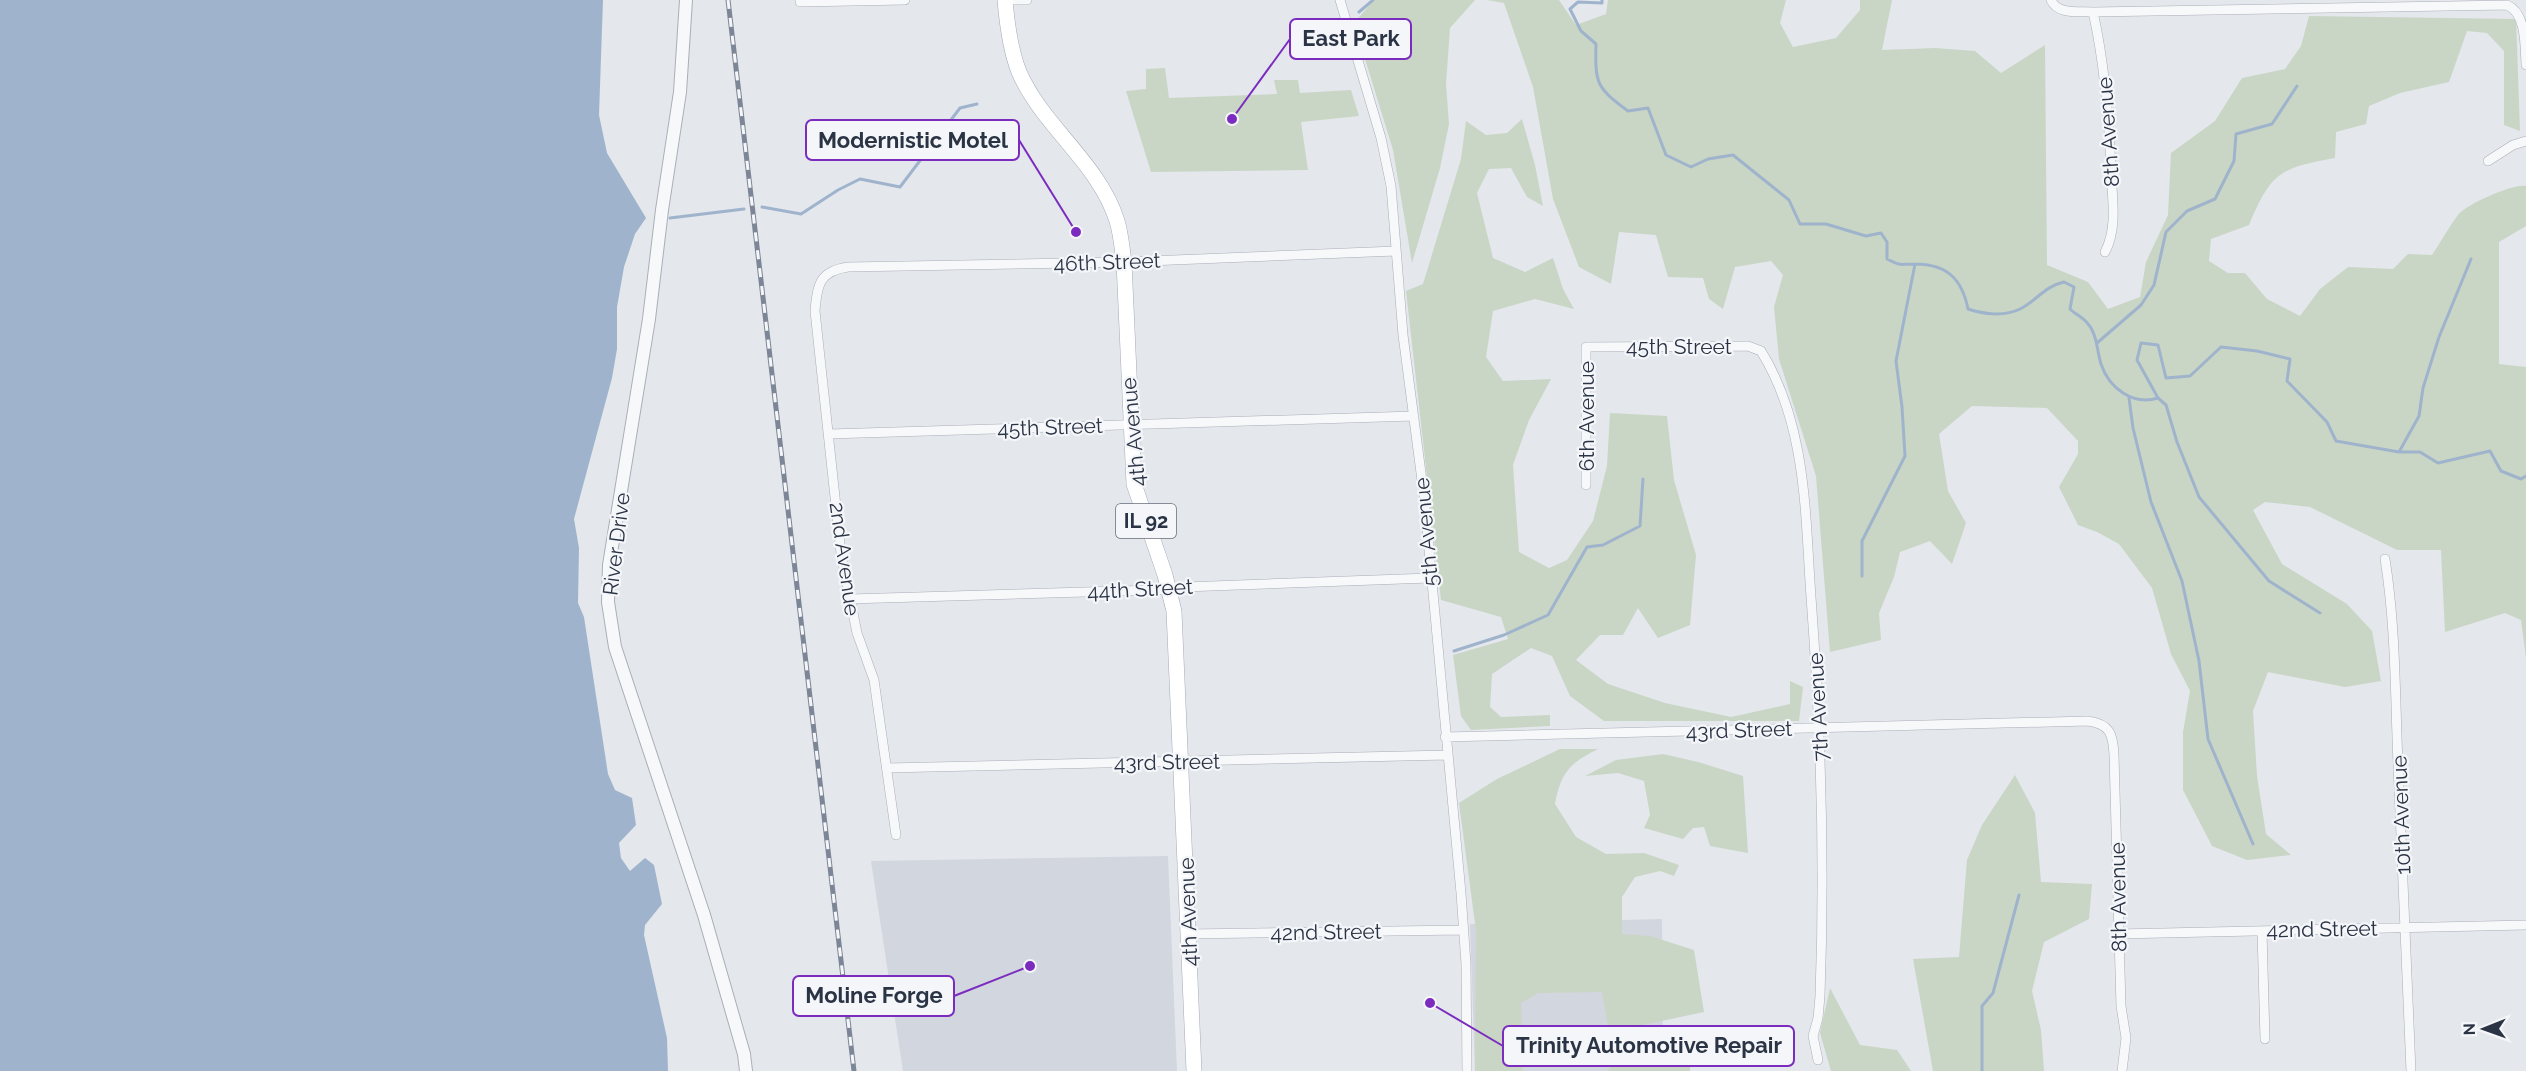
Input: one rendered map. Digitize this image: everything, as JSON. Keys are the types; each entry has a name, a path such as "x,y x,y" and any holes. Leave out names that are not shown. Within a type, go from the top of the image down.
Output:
{"main road":[{"name":"4th Avenue","path":"1005,0 1010,44 1019,71 1036,102 1103,190 1116,219 1124,262 1134,484 1169,588 1174,611 1194,1071"}],"street":[{"name":"River Drive","path":"686,0 680,92 646,341 609,564 608,602 615,647 704,915 744,1054 746,1071"},
{"path":"800,1 905,0"},
{"path":"1011,0 1026,0"},
{"name":"5th Avenue","path":"1340,0 1387,162 1391,186 1396,251 1424,496 1463,930 1467,1071"},
{"path":"2053,4 2061,10 2092,12 2507,4 2518,10 2524,21 2526,65"},
{"name":"8th Avenue","path":"2092,12 2101,51 2109,105 2113,214 2111,241 2105,252"},
{"path":"2488,161 2513,145 2526,141"},
{"name":"46th Street","path":"822,280 834,269 848,267 1124,262 1396,251"},
{"name":"2nd Avenue","path":"822,280 815,311 841,553 856,633 874,680 896,835"},
{"name":"45th Street","path":"1586,347 1748,346 1756,348 1766,359"},
{"name":"6th Avenue","path":"1586,347 1586,484"},
{"name":"7th Avenue","path":"1766,359 1788,413 1798,447 1804,497 1820,727 1823,808 1821,960 1818,1018 1813,1036 1818,1060"},
{"name":"45th Street","path":"829,434 1414,416"},
{"name":"10th Avenue","path":"2385,559 2391,602 2397,688 2411,1071"},
{"name":"44th Street","path":"849,598 1430,579"},
{"name":"43rd Street","path":"1445,737 2088,721 2105,725"},
{"name":"8th Avenue","path":"2105,725 2109,728 2113,739 2114,755 2121,1006 2126,1038 2122,1071"},
{"name":"43rd Street","path":"887,768 1447,755"},
{"name":"42nd Street","path":"2118,934 2526,925"},
{"name":"42nd Street","path":"1188,934 1463,930"},
{"path":"2262,931 2265,1039"}],"shaded area":[{"path":"1168,856 1177,1071 903,1071 871,861"},
{"path":"1662,919 1663,1071 1475,1071 1470,924"}],"green space":[{"path":"1374,0 1475,0 1450,28 1446,84 1449,124 1440,168 1412,263 1393,150 1354,23"},
{"path":"1487,0 1559,0 1576,25 1606,14 1608,0 1786,0 1780,23 1793,47 1836,38 1860,10 1860,0 1892,0 1882,50 1935,48 1975,51 2001,73 2045,45 2047,265 2088,282 2108,309 2140,297 2146,262 2168,215 2171,153 2215,121 2242,78 2285,69 2301,46 2309,16 2516,19 2520,131 2504,125 2504,51 2487,33 2467,31 2449,82 2400,93 2369,106 2366,124 2336,132 2335,158 2301,165 2279,176 2264,194 2249,225 2211,239 2209,261 2228,273 2245,273 2267,299 2300,316 2320,289 2348,267 2393,269 2408,254 2432,255 2454,220 2463,211 2480,200 2501,191 2526,186 2526,226 2499,242 2499,364 2526,367 2526,658 2521,620 2505,613 2445,632 2441,550 2397,550 2310,507 2265,502 2253,510 2282,564 2347,604 2372,631 2381,681 2345,687 2268,672 2253,711 2257,776 2266,834 2291,855 2247,860 2212,846 2183,790 2183,732 2190,691 2171,654 2152,588 2119,544 2078,525 2059,487 2078,454 2078,441 2047,408 1972,406 1939,434 1948,491 1966,523 1952,564 1930,541 1900,552 1894,577 1879,613 1881,640 1830,652 1816,476 1779,359 1774,307 1783,275 1771,261 1735,267 1723,309 1709,299 1703,278 1668,277 1656,235 1619,232 1611,284 1579,267 1553,199 1533,87 1504,3"},
{"path":"1165,68 1169,98 1277,94 1274,80 1298,80 1300,93 1351,90 1359,116 1301,122 1308,170 1151,172 1126,91 1146,89 1146,69"},
{"path":"1522,119 1535,165 1543,206 1527,197 1511,168 1489,169 1477,193 1493,258 1525,272 1553,258 1563,289 1574,309 1535,299 1493,311 1486,357 1503,381 1551,379 1529,420 1513,465 1519,552 1549,568 1567,560 1593,521 1607,466 1610,413 1667,416 1674,480 1696,555 1690,625 1658,638 1638,608 1623,635 1600,635 1576,660 1608,684 1665,703 1731,717 1790,704 1790,681 1803,687 1799,721 1604,721 1570,696 1552,656 1531,648 1492,674 1490,707 1501,717 1550,715 1550,726 1471,730 1461,716 1453,655 1508,639 1501,617 1441,600 1406,291 1423,284 1461,159 1466,121 1486,135 1507,133"},
{"path":"1560,749 1598,749 1580,759 1568,770 1557,793 1555,804 1576,837 1606,854 1644,853 1679,865 1674,876 1660,871 1635,877 1622,897 1622,934 1650,936 1694,950 1704,1012 1609,1032 1602,992 1538,993 1521,1003 1523,1071 1475,1071 1476,931 1459,803 1497,779"},
{"path":"1663,754 1743,776 1748,853 1710,846 1704,827 1693,828 1683,839 1644,828 1650,815 1644,781 1618,773 1585,776 1616,760"},
{"path":"2015,775 2035,813 2041,882 2092,884 2089,919 2044,942 2032,991 2041,1030 2044,1071 1933,1071 1913,959 1959,957 1967,860 1982,825"},
{"path":"1830,988 1860,1045 1897,1050 1911,1071 1831,1071 1820,1033"},
{"path":"1691,1039 1690,1071 1608,1071 1613,1060"}],"water":[{"path":"0,0 603,0 599,115 607,153 646,218 635,234 624,267 617,307 617,349 612,378 574,519 579,548 578,603 584,617 608,774 615,790 632,798 636,825 619,843 621,858 630,871 645,858 654,865 662,904 645,925 644,935 667,1038 668,1071 0,1071"}],"waterway":[{"path":"1359,12 1373,0"},
{"path":"1602,0 1602,3 1578,2 1570,9 1581,31 1596,44 1596,68 1600,84 1609,96 1628,111 1648,108 1666,155 1691,167 1708,159 1733,155 1789,200 1800,224 1826,224 1866,236 1881,233 1887,242 1887,259 1903,265 1926,265 1944,270 1962,289 1968,309 2000,314 2014,312 2057,284 2064,282 2074,287 2070,309 2091,328 2105,373 2123,393 2140,399 2158,398 2137,360 2141,343 2158,345 2166,378 2190,376 2221,347 2257,351 2290,359 2287,381 2327,422 2336,441 2399,452 2420,452 2438,463 2490,451 2501,471 2521,479 2526,476"},
{"path":"2097,343 2141,305 2154,285 2166,232 2187,211 2215,199 2234,161 2236,134 2272,124 2297,86"},
{"path":"762,207 801,214 860,179 900,187 960,108 977,104"},
{"path":"670,218 744,209"},
{"path":"2399,452 2419,416 2423,388 2439,337 2471,259"},
{"path":"1862,576 1862,541 1905,456 1896,361 1915,264"},
{"path":"2129,398 2133,428 2151,502 2182,581 2199,661 2208,739 2253,844"},
{"path":"2158,398 2166,405 2177,442 2199,497 2269,581 2320,613"},
{"path":"1454,651 1504,635 1548,615 1587,547 1603,545 1640,526 1643,479"},
{"path":"1982,1071 1982,1006 1993,993 2019,895"}],"railway":[{"path":"728,0 854,1071"}],"place":[{"name":"East Park","path":"1232,119"},
{"name":"Modernistic Motel","path":"1076,232"},
{"name":"Moline Forge","path":"1030,966"},
{"name":"Trinity Automotive Repair","path":"1430,1003"}]}
